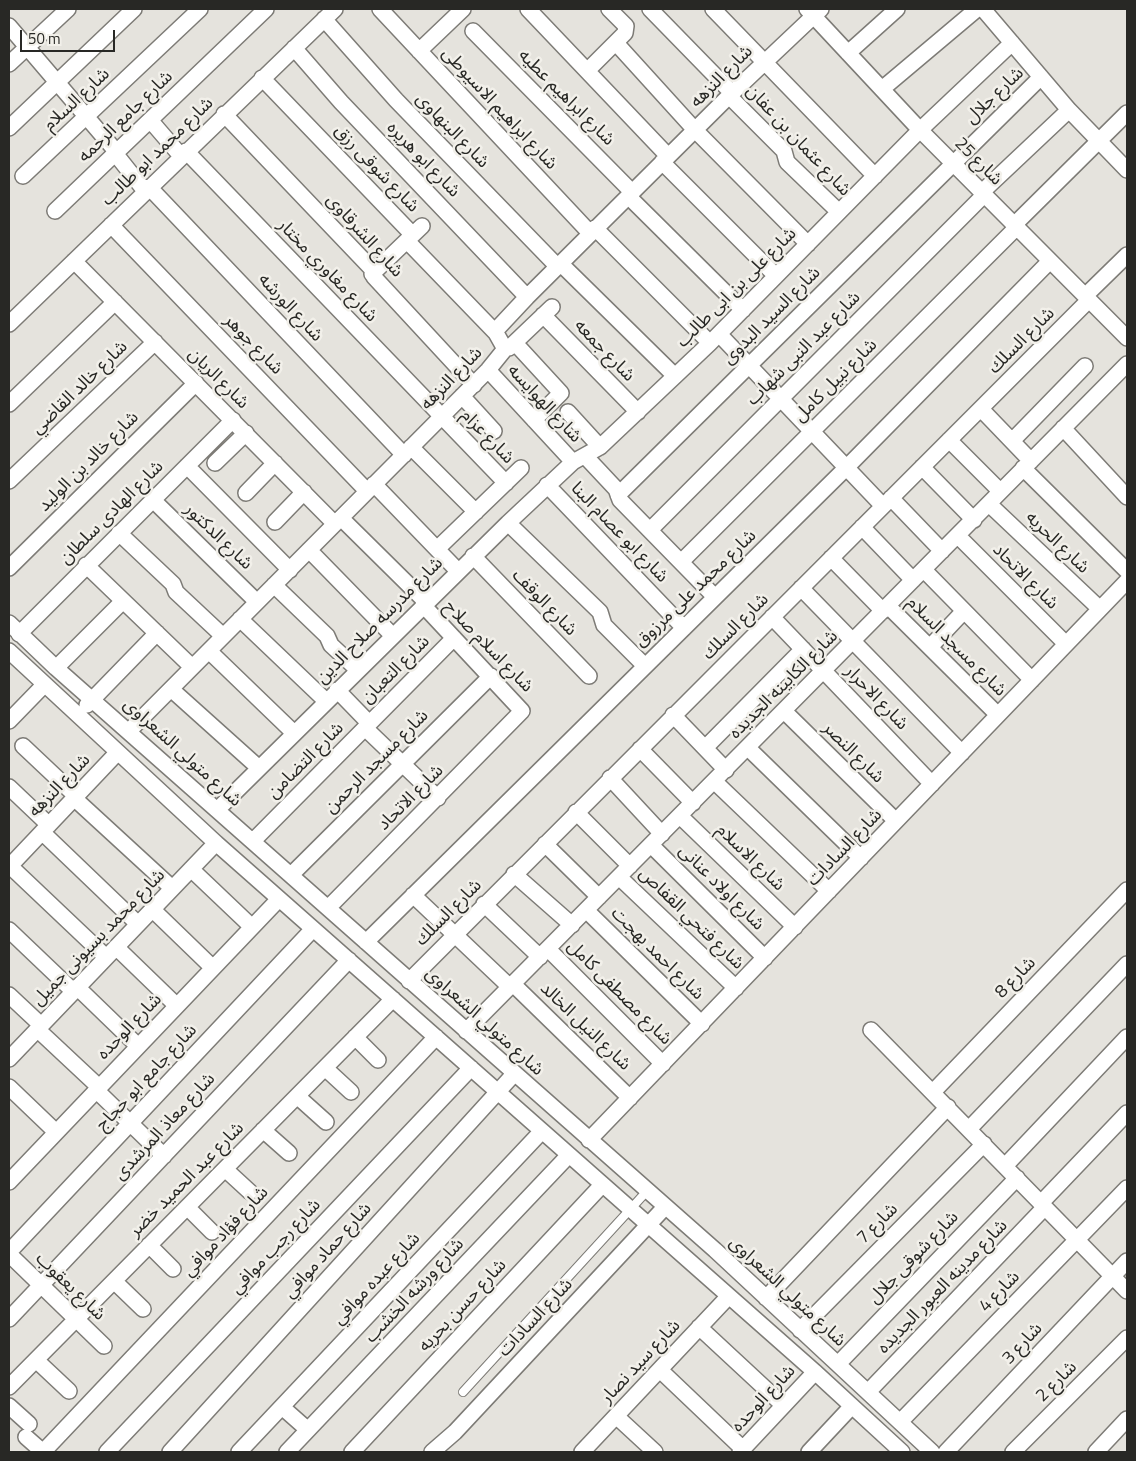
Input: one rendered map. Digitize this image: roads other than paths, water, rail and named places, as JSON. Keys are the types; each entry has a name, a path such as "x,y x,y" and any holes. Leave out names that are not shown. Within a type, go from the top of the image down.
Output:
{"street":[{"path":"9,64 68,9"},
{"path":"9,128 134,9"},
{"name":"شارع السلام","path":"23,176 200,9"},
{"name":"شارع جامع الرحمه","path":"55,211 266,9"},
{"path":"419,51 463,9"},
{"path":"587,72 616,43 627,28 609,9"},
{"name":"شارع عثمان بن عفان","path":"650,9 784,151 787,162 839,212"},
{"path":"713,9 875,176"},
{"path":"848,53 897,9"},
{"path":"882,89 977,9"},
{"path":"983,9 1069,110 1127,170"},
{"path":"532,10 665,159 776,276"},
{"name":"شارع النزهه","path":"129,731 474,385 510,346 496,333 497,328 813,11"},
{"name":"شارع 25","path":"813,11 848,53 920,130 1127,338"},
{"name":"شارع محمد ابو طالب","path":"9,324 329,12"},
{"name":"شارع البنهاوى","path":"329,12 396,100 559,265 675,376"},
{"name":"شارع ابراهيم الاسيوطى","path":"388,12 419,51 593,231 715,338 749,365 846,468 942,551"},
{"name":"شارع الورشه","path":"9,26 147,189 408,451 476,512"},
{"name":"شارع ابراهيم عطيه","path":"473,31 743,310"},
{"path":"616,43 695,130 808,244"},
{"name":"شارع على بن ابى طالب","path":"579,460 600,447 715,338 920,130 1012,43"},
{"name":"شارع ابو هريره","path":"294,48 355,116 527,297"},
{"name":"شارع جلال","path":"952,163 1041,77"},
{"name":"شارع شوقى رزق","path":"262,78 410,232 410,244 496,333"},
{"name":"شارع عبد النبى شهاب","path":"650,530 983,194 1069,110"},
{"name":"شارع نبيل كامل","path":"681,562 1127,113"},
{"name":"شارع الشرقاوى","path":"224,114 371,268 372,274 474,385"},
{"name":"شارع مغاوري مختار","path":"150,120 442,417"},
{"name":"شارع السيد البدوى","path":"618,495 952,163"},
{"name":"شارع جوهر","path":"111,225 371,488 458,570"},
{"path":"372,274 422,226"},
{"name":"شارع السلك","path":"409,981 981,409 1127,255"},
{"name":"شارع الريان","path":"74,261 304,492 338,521"},
{"name":"شارع محمد على مرزوق","path":"366,942 644,665 846,468 1050,261"},
{"path":"9,404 115,302"},
{"name":"شارع جمعه","path":"510,346 547,311 638,412"},
{"name":"شارع خالد القاضي","path":"9,481 155,342"},
{"path":"510,346 561,393 534,420"},
{"name":"شارع الكابينه الجديده","path":"466,1031 1127,364"},
{"path":"1012,441 1085,366"},
{"name":"شارع الهوايسه","path":"488,370 534,420 579,460 616,489 620,500 716,596"},
{"name":"شارع خالد بن الوليد","path":"9,568 196,384"},
{"path":"462,396 494,431"},
{"path":"981,409 1012,441 1027,464 1127,571"},
{"path":"568,412 600,447"},
{"name":"شارع عزام","path":"442,417 506,483"},
{"name":"شارع الهادى سلطان","path":"14,628 86,565 233,420"},
{"path":"1063,428 1127,497"},
{"path":"215,463 246,433"},
{"path":"949,440 1000,491"},
{"name":"شارع مدرسه صلاح الدين","path":"217,810 458,570 547,485 579,460"},
{"path":"246,492 275,463"},
{"path":"187,466 290,570"},
{"path":"922,467 974,520"},
{"path":"437,549 521,468"},
{"name":"شارع ابو عصام البنا","path":"547,485 684,628"},
{"path":"275,522 304,492"},
{"name":"شارع الدكتور","path":"152,500 257,602"},
{"name":"شارع الحريه","path":"989,504 1100,609"},
{"path":"338,521 424,604"},
{"path":"508,522 600,612 604,625 644,665"},
{"path":"862,527 964,611 1032,680"},
{"path":"119,533 223,636"},
{"name":"شارع الاتحاد","path":"958,536 1066,644"},
{"path":"309,550 392,635"},
{"name":"شارع الوقف","path":"473,556 589,676"},
{"name":"شارع مسجد السلام","path":"831,558 930,647 998,715"},
{"path":"86,565 192,668"},
{"name":"شارع السادات","path":"590,1140 1127,581"},
{"path":"274,585 327,636 331,645 358,670"},
{"path":"801,588 962,753"},
{"path":"56,668 123,601"},
{"name":"شارع اسلام صلاح","path":"424,604 521,707 521,715"},
{"path":"930,647 964,611"},
{"name":"شارع الاحرار","path":"772,617 932,784"},
{"path":"240,620 326,701"},
{"name":"شارع متولي الشعراوى","path":"14,628 56,668 93,698 409,981 714,1250 932,1452"},
{"path":"77,715 156,633"},
{"name":"شارع التعبان","path":"367,726 454,638"},
{"path":"705,748 803,649"},
{"path":"9,651 216,843 697,1270 815,1372 902,1452"},
{"path":"209,651 294,733"},
{"name":"شارع مسجد الرحمن","path":"291,875 490,676"},
{"path":"9,721 44,685"},
{"path":"171,689 259,768"},
{"path":"337,690 402,764 438,798"},
{"name":"شارع النصر","path":"784,711 896,821"},
{"name":"شارع الاتحاد","path":"328,908 521,715"},
{"path":"674,715 726,770"},
{"name":"شارع التضامن","path":"252,841 367,726"},
{"path":"23,746 172,888"},
{"path":"748,748 861,858"},
{"path":"640,749 693,803"},
{"name":"شارع النزهه","path":"11,862 117,753"},
{"path":"610,778 662,834"},
{"path":"714,782 829,891"},
{"path":"9,787 138,924"},
{"name":"شارع فتحي القفاص","path":"576,812 625,872 736,988"},
{"name":"شارع الاسلام","path":"680,816 795,927"},
{"name":"شارع محمد بسيونى جميل","path":"9,1059 216,843"},
{"path":"545,844 599,898"},
{"name":"شارع اولاد عنانى","path":"652,844 765,958"},
{"path":"11,862 111,952 177,1006"},
{"path":"191,868 252,927"},
{"path":"514,874 572,925"},
{"name":"شارع 8","path":"933,1092 1127,890"},
{"name":"شارع النيل الخالد","path":"413,895 512,985 630,1098"},
{"name":"شارع الوحده","path":"11,1174 56,1132 279,899"},
{"name":"شارع مصطفى كامل","path":"484,904 544,953 663,1064"},
{"path":"152,909 213,968"},
{"name":"شارع احمد بهجت","path":"586,910 702,1024"},
{"name":"شارع جامع ابو حجاج","path":"9,1253 313,929"},
{"path":"9,930 138,1046"},
{"name":"شارع معاذ المرشدى","path":"9,1319 349,960"},
{"path":"969,1129 1127,964"},
{"path":"9,995 97,1089 164,1156"},
{"name":"شارع عبد الحميد خضر","path":"9,1388 393,999"},
{"path":"871,1030 1127,1290"},
{"path":"355,1037 378,1060"},
{"name":"شارع فؤاد موافي","path":"43,1452 436,1037"},
{"path":"1005,1166 1127,1037"},
{"path":"325,1068 351,1092"},
{"name":"شارع رجب موافي","path":"108,1452 471,1068"},
{"name":"شارع حماد موافي","path":"170,1452 514,1074"},
{"path":"9,1087 56,1132"},
{"path":"297,1096 326,1122"},
{"path":"766,1298 948,1108"},
{"name":"شارع مدينه العبور الجديده","path":"868,1392 1127,1113"},
{"path":"263,1130 289,1153"},
{"name":"شارع عبده موافي","path":"239,1452 542,1131"},
{"name":"شارع 7","path":"800,1330 984,1144"},
{"name":"شارع ورشه الخشب","path":"287,1452 569,1155"},
{"path":"225,1169 250,1192"},
{"name":"شارع شوقى جلال","path":"838,1364 1017,1178"},
{"name":"شارع حسن بحريه","path":"352,1452 602,1185"},
{"name":"شارع 4","path":"900,1422 1127,1188"},
{"path":"187,1207 212,1232"},
{"name":"شارع السادات","path":"432,1452 456,1432 665,1207"},
{"path":"149,1245 173,1269"},
{"path":"697,1270 714,1250"},
{"name":"شارع يعقوب","path":"9,1253 104,1346"},
{"name":"شارع 3","path":"946,1452 1127,1261"},
{"path":"114,1281 143,1309"},
{"name":"شارع سيد نصار","path":"582,1452 728,1297"},
{"path":"699,1327 783,1405"},
{"name":"شارع 2","path":"1013,1452 1127,1338"},
{"path":"36,1360 69,1391"},
{"path":"660,1370 741,1450"},
{"name":"شارع الوحده","path":"741,1450 815,1372"},
{"path":"838,1394 852,1378"},
{"path":"9,1406 43,1452"},
{"path":"809,1452 852,1406"},
{"path":"282,1407 308,1430"},
{"path":"616,1416 655,1452"},
{"path":"1096,1452 1127,1420"}],"lane":[{"path":"463,1392 647,1191"}]}
